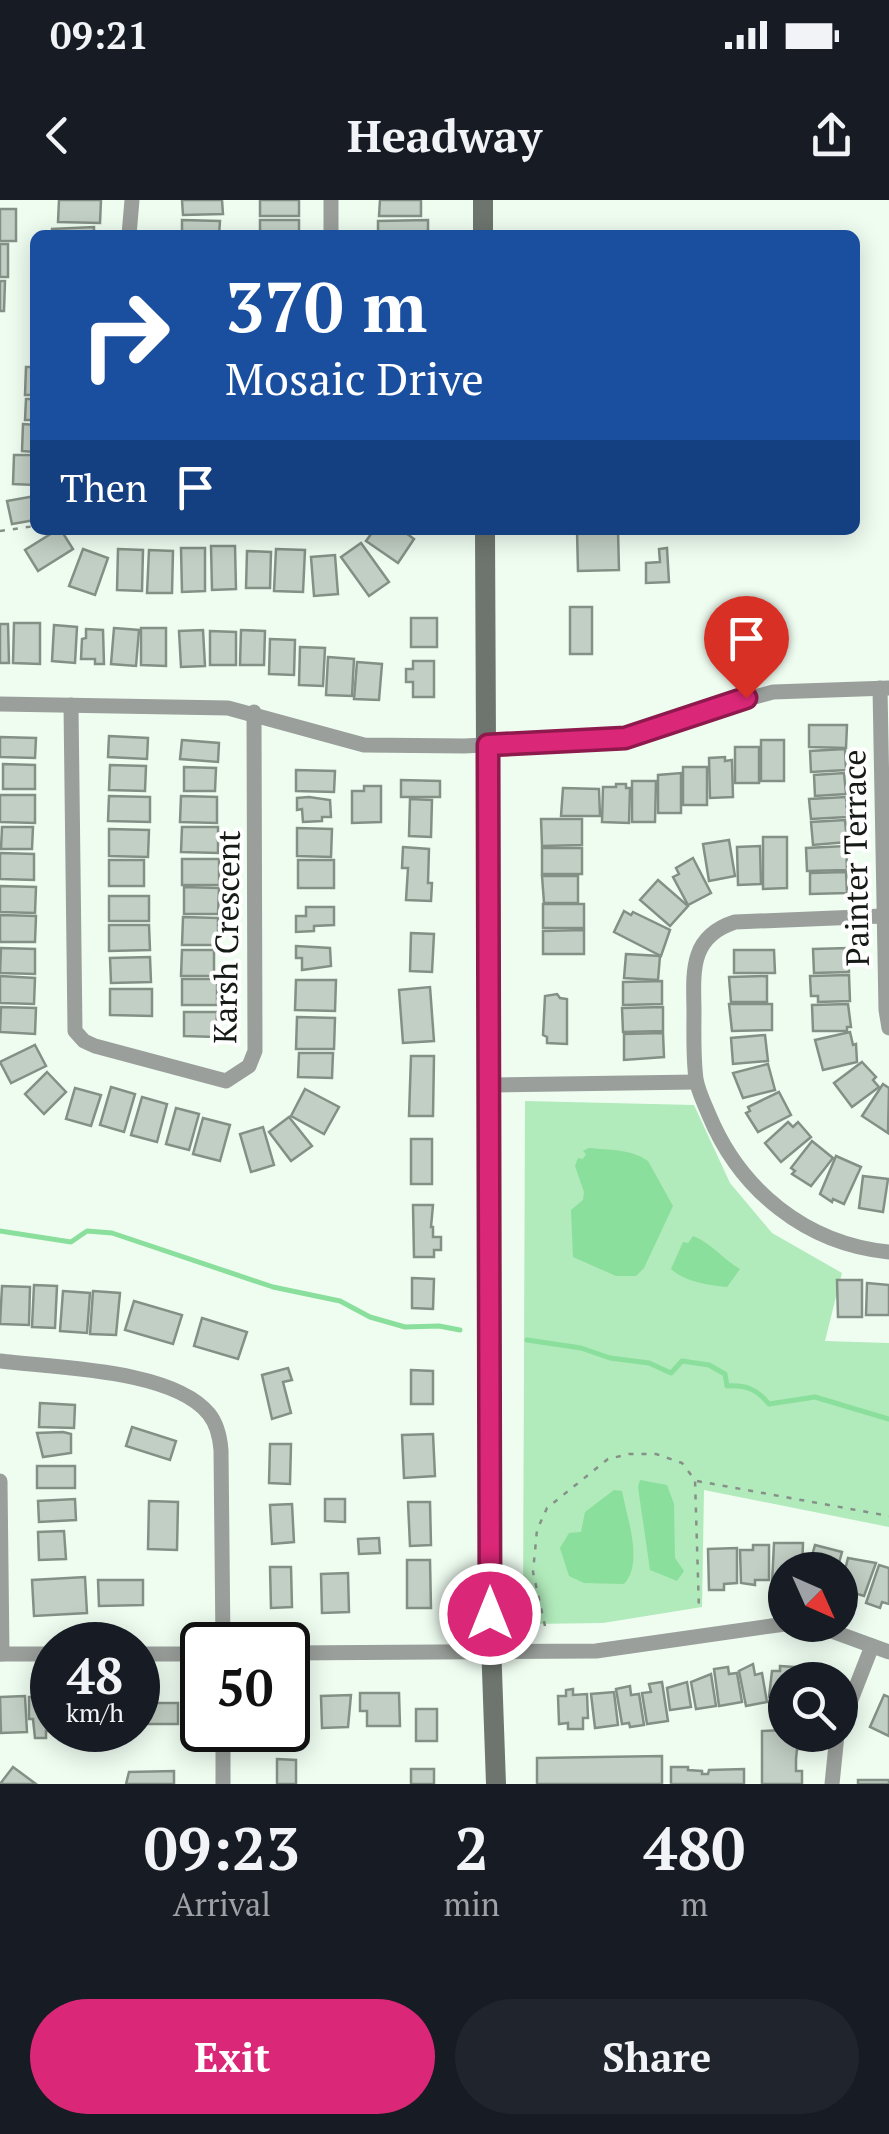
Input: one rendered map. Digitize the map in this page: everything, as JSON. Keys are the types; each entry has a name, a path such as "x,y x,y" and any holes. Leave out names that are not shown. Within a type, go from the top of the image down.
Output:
{"main road":[{"path":"483,200 483,230"},
{"path":"485,535 489,1361 496,1784"}],"street":[{"path":"129,230 132,200"},
{"path":"331,200 331,230"},
{"path":"0,704 200,705 254,712 324,736 364,744 488,745 625,738 772,692 885,688"},
{"name":"Painter Terrace","path":"885,688 884,916 889,1028"},
{"name":"Karsh Crescent","path":"71,705 75,1032 84,1042 95,1046 226,1081 249,1066 255,1051 254,712"},
{"path":"884,916 735,922 708,936 698,950 694,986 696,1082 728,1153 744,1177 770,1203 826,1236 889,1252"},
{"path":"488,1085 696,1082"},
{"path":"0,1361 139,1380 189,1397 208,1413 221,1450 223,1622"},
{"path":"0,1480 1,1654 30,1654"},
{"path":"310,1653 596,1650 768,1626"},
{"path":"858,1641 889,1652"},
{"path":"858,1682 872,1646"},
{"path":"223,1752 223,1784"},
{"path":"832,1784 836,1752"}],"path":[{"path":"0,531 30,527"},
{"path":"545,1626 533,1572 537,1530 546,1508 608,1460 629,1454 656,1454 682,1463 695,1480 699,1610"},
{"path":"695,1480 889,1516"}],"shaded area":[{"path":"525,1101 694,1105 730,1183 772,1233 842,1273 825,1341 889,1343 889,1527 704,1490 702,1607 603,1623 531,1624 523,1618"},
{"path":"589,1148 627,1152 648,1161 673,1206 644,1268 636,1276 616,1276 573,1257 571,1210 583,1200 584,1192 575,1166"},
{"path":"693,1236 740,1269 727,1287 690,1280 671,1269 683,1242 688,1243"},
{"path":"640,1480 667,1485 674,1504 675,1558 684,1571 677,1581 650,1570"},
{"path":"614,1490 622,1491 630,1527 630,1575 624,1584 584,1583 569,1576 560,1548 569,1533 581,1532 585,1512"}],"building":[{"path":"59,200 101,200 100,223 58,222"},
{"path":"182,200 222,200 223,214 183,215"},
{"path":"260,200 299,200 299,216 260,216"},
{"path":"380,200 421,200 421,216 379,216"},
{"path":"0,209 16,209 16,241 0,241"},
{"path":"182,220 220,221 219,230 182,230"},
{"path":"260,220 299,220 299,230 260,230"},
{"path":"428,220 428,230 378,230 378,221"},
{"path":"94,227 94,230 52,229"},
{"path":"0,244 8,244 8,277 0,277"},
{"path":"0,281 5,281 4,311 0,311"},
{"path":"26,367 30,367 30,395 25,395"},
{"path":"26,399 30,399 30,420 25,420"},
{"path":"23,424 30,425 30,452 22,451"},
{"path":"14,455 30,455 30,485 13,484"},
{"path":"30,497 30,521 12,524 7,501"},
{"path":"49,535 64,535 73,549 38,571 25,550"},
{"path":"370,535 409,535 414,539 398,563 366,541"},
{"path":"577,535 618,535 619,570 578,571"},
{"path":"361,543 389,582 369,596 341,557"},
{"path":"211,546 235,546 236,589 212,590"},
{"path":"181,548 205,548 205,591 182,592"},
{"path":"667,548 669,582 646,583 646,563 660,562 659,549"},
{"path":"83,549 108,558 95,595 69,586"},
{"path":"118,549 143,550 142,591 117,590"},
{"path":"276,549 305,550 303,592 274,591"},
{"path":"149,550 173,551 172,593 147,593"},
{"path":"247,551 271,552 270,588 246,588"},
{"path":"335,555 338,594 314,596 311,557"},
{"path":"570,607 592,607 592,654 570,654"},
{"path":"411,618 437,618 437,647 411,647"},
{"path":"14,623 40,623 40,664 13,663"},
{"path":"0,624 8,624 9,663 0,663"},
{"path":"54,625 77,627 75,663 52,661"},
{"path":"114,628 139,630 136,666 111,664"},
{"path":"141,628 166,628 166,666 141,665"},
{"path":"86,629 103,630 104,664 81,659"},
{"path":"203,630 205,666 181,667 179,631"},
{"path":"241,630 265,631 264,665 240,665"},
{"path":"210,631 236,632 236,665 210,665"},
{"path":"270,639 295,640 294,675 269,674"},
{"path":"300,647 325,648 323,686 299,685"},
{"path":"328,657 354,659 352,696 326,695"},
{"path":"413,661 434,661 434,697 413,697 413,682 406,682 406,669 413,669"},
{"path":"357,662 382,664 379,700 354,699"},
{"path":"809,725 847,725 846,748 809,747"},
{"path":"109,736 148,738 147,759 108,757"},
{"path":"0,737 36,738 35,758 0,757"},
{"path":"182,740 219,743 218,762 180,759"},
{"path":"761,740 784,740 784,781 761,781"},
{"path":"735,747 759,747 759,783 735,783"},
{"path":"845,749 846,770 811,772 810,751"},
{"path":"725,757 725,761 732,760 733,797 710,798 709,758"},
{"path":"3,764 35,765 35,789 3,789"},
{"path":"110,765 146,766 145,791 109,790"},
{"path":"184,767 216,768 215,791 184,791"},
{"path":"683,767 707,767 707,805 683,805"},
{"path":"296,770 335,771 334,792 296,791"},
{"path":"681,773 681,813 658,813 658,775"},
{"path":"844,773 846,794 815,796 814,775"},
{"path":"401,780 440,781 440,797 401,797"},
{"path":"632,781 656,781 655,822 632,822"},
{"path":"616,784 630,788 629,823 602,822 603,787"},
{"path":"364,786 381,786 381,822 352,823 352,791 364,791"},
{"path":"563,788 599,789 600,816 561,816"},
{"path":"0,795 35,795 35,823 0,822"},
{"path":"109,796 150,797 150,822 108,821"},
{"path":"181,796 217,797 217,823 180,822"},
{"path":"846,797 847,817 811,819 809,799"},
{"path":"297,798 330,800 331,817 303,822"},
{"path":"410,799 432,800 431,837 409,836"},
{"path":"541,819 582,819 582,845 542,846"},
{"path":"845,820 847,842 813,845 811,822"},
{"path":"2,827 33,827 32,849 1,849"},
{"path":"182,827 218,827 218,853 181,852"},
{"path":"297,828 332,829 331,857 297,856"},
{"path":"109,829 149,830 148,857 109,856"},
{"path":"763,837 787,837 787,888 763,889"},
{"path":"729,840 735,876 709,881 703,844"},
{"path":"760,846 761,884 738,885 737,847"},
{"path":"846,846 847,870 807,871 806,848"},
{"path":"403,847 429,849 431,901 406,900 408,868 402,868"},
{"path":"542,848 582,848 582,874 542,874"},
{"path":"0,853 34,854 34,880 0,879"},
{"path":"693,858 711,893 688,905 673,877 679,874 676,868"},
{"path":"182,859 219,859 219,885 182,885"},
{"path":"109,860 144,860 144,886 109,886"},
{"path":"298,860 334,860 334,888 298,888"},
{"path":"846,872 847,893 810,894 810,873"},
{"path":"542,876 578,876 578,903 544,903"},
{"path":"658,880 688,906 670,926 640,900"},
{"path":"0,886 36,887 35,913 0,912"},
{"path":"184,887 219,888 218,914 184,914"},
{"path":"109,896 149,896 149,921 109,921"},
{"path":"543,904 584,904 584,928 543,928"},
{"path":"306,907 334,907 334,925 296,932 296,916 306,916"},
{"path":"624,911 670,930 661,956 614,932"},
{"path":"0,915 36,916 35,942 0,942"},
{"path":"183,917 218,918 218,945 182,945"},
{"path":"109,925 149,925 150,950 109,951"},
{"path":"584,930 584,954 543,954 543,931"},
{"path":"411,933 434,934 432,972 410,971"},
{"path":"296,946 330,948 331,966 302,970"},
{"path":"1,948 35,949 35,974 0,973"},
{"path":"848,948 849,972 814,973 813,949"},
{"path":"182,950 214,950 214,976 181,976"},
{"path":"734,950 774,950 775,973 734,973"},
{"path":"626,954 660,956 658,980 624,978"},
{"path":"150,957 151,982 111,983 110,958"},
{"path":"849,975 850,1001 818,1002 818,996 811,996 810,976"},
{"path":"0,976 35,978 34,1004 0,1003"},
{"path":"767,976 767,1002 731,1002 729,977"},
{"path":"182,979 217,979 217,1005 182,1005"},
{"path":"296,980 336,980 335,1011 295,1010"},
{"path":"662,981 662,1004 623,1005 623,982"},
{"path":"430,987 434,1041 403,1043 399,990"},
{"path":"110,989 152,989 152,1016 110,1015"},
{"path":"557,994 567,999 567,1044 547,1043 543,1035 545,996"},
{"path":"729,1004 772,1004 772,1030 732,1031"},
{"path":"848,1004 851,1027 847,1031 813,1031 812,1005"},
{"path":"1,1007 36,1008 35,1034 0,1032"},
{"path":"663,1007 663,1031 623,1032 622,1008"},
{"path":"184,1012 217,1012 216,1037 184,1036"},
{"path":"297,1017 335,1018 334,1049 296,1049"},
{"path":"850,1032 853,1045 856,1044 857,1062 823,1070 815,1040"},
{"path":"663,1033 664,1057 624,1060 624,1034"},
{"path":"765,1035 768,1061 733,1064 731,1038"},
{"path":"35,1045 46,1066 11,1083 0,1062"},
{"path":"299,1053 333,1053 332,1078 298,1077"},
{"path":"411,1056 434,1056 433,1116 409,1116"},
{"path":"862,1062 876,1077 873,1080 879,1087 852,1107 834,1083"},
{"path":"768,1064 775,1090 743,1098 733,1073"},
{"path":"47,1072 66,1092 44,1114 25,1094"},
{"path":"883,1084 889,1088 888,1133 862,1116"},
{"path":"111,1087 135,1094 124,1132 100,1125"},
{"path":"75,1088 101,1095 91,1126 66,1119"},
{"path":"305,1089 339,1107 324,1134 291,1116"},
{"path":"779,1092 791,1115 758,1132 746,1113 750,1111 748,1107"},
{"path":"142,1097 167,1104 157,1142 131,1135"},
{"path":"176,1108 199,1114 189,1150 166,1144"},
{"path":"289,1117 312,1146 291,1161 269,1132"},
{"path":"203,1118 230,1125 220,1161 193,1154"},
{"path":"788,1122 793,1127 798,1122 811,1137 781,1162 765,1143"},
{"path":"263,1127 274,1165 251,1172 240,1134"},
{"path":"411,1139 432,1139 432,1184 411,1184"},
{"path":"812,1141 833,1158 811,1186 792,1174 795,1171 791,1168"},
{"path":"836,1156 861,1167 844,1204 820,1194"},
{"path":"863,1176 888,1179 883,1212 859,1208"},
{"path":"413,1205 433,1205 433,1237 441,1237 441,1250 434,1250 434,1257 414,1257"},
{"path":"412,1278 434,1279 433,1309 412,1308"},
{"path":"837,1280 862,1280 862,1317 838,1317"},
{"path":"867,1283 889,1285 889,1315 866,1315"},
{"path":"34,1285 57,1286 55,1328 32,1327"},
{"path":"2,1286 30,1287 29,1325 0,1324"},
{"path":"63,1291 90,1293 87,1333 60,1331"},
{"path":"93,1291 120,1293 116,1335 90,1334"},
{"path":"134,1301 182,1315 173,1344 125,1330"},
{"path":"202,1318 247,1332 238,1359 194,1346"},
{"path":"288,1368 292,1380 283,1382 291,1413 272,1419 262,1375"},
{"path":"411,1370 433,1371 433,1404 411,1404"},
{"path":"40,1403 75,1405 74,1428 39,1427"},
{"path":"132,1427 176,1441 170,1460 126,1446"},
{"path":"37,1433 71,1434 71,1453 43,1457"},
{"path":"433,1434 435,1476 404,1478 402,1435"},
{"path":"270,1444 291,1444 290,1484 269,1483"},
{"path":"37,1466 75,1466 75,1488 37,1488"},
{"path":"75,1499 76,1520 39,1522 38,1501"},
{"path":"325,1499 345,1499 345,1522 325,1521"},
{"path":"149,1501 178,1502 177,1550 148,1549"},
{"path":"408,1502 430,1502 431,1545 410,1546"},
{"path":"292,1504 294,1542 272,1544 270,1505"},
{"path":"64,1531 66,1559 39,1560 38,1532"},
{"path":"379,1538 380,1553 359,1554 358,1539"},
{"path":"774,1543 803,1543 803,1552 774,1552"},
{"path":"753,1545 769,1545 768,1580 755,1580 755,1585 741,1583 740,1550 753,1550"},
{"path":"815,1545 842,1552 813,1552"},
{"path":"737,1548 737,1583 724,1584 724,1590 709,1590 708,1549"},
{"path":"407,1560 430,1560 431,1608 407,1608"},
{"path":"858,1560 876,1563 864,1596 858,1594"},
{"path":"879,1565 889,1568 889,1604 882,1602 880,1608 866,1603"},
{"path":"270,1567 291,1567 292,1607 271,1608"},
{"path":"348,1573 349,1612 322,1613 321,1574"},
{"path":"85,1577 87,1613 34,1616 32,1580"},
{"path":"98,1580 143,1580 143,1605 99,1606"},
{"path":"753,1664 755,1675 762,1673 767,1702 746,1706 739,1671"},
{"path":"728,1667 729,1674 737,1673 742,1702 719,1706 714,1669"},
{"path":"711,1674 716,1706 696,1709 691,1682"},
{"path":"662,1682 668,1721 647,1724 642,1693 651,1692 649,1684"},
{"path":"687,1682 691,1707 670,1710 667,1688"},
{"path":"630,1686 631,1695 639,1694 644,1725 622,1724 616,1689"},
{"path":"573,1689 573,1695 587,1694 588,1718 583,1718 583,1729 568,1729 568,1723 559,1724 558,1696 566,1696 566,1690"},
{"path":"614,1692 618,1725 595,1728 591,1694"},
{"path":"360,1693 399,1693 400,1726 367,1726 367,1711 360,1711"},
{"path":"351,1695 348,1727 322,1728 321,1696"},
{"path":"884,1695 889,1697 889,1736 870,1727"},
{"path":"25,1696 27,1732 1,1733 0,1697"},
{"path":"160,1703 178,1703 178,1724 160,1724"},
{"path":"416,1709 437,1709 437,1741 416,1741"},
{"path":"762,1731 768,1731 768,1752 797,1752 796,1771 802,1771 802,1784 762,1784"},
{"path":"662,1756 662,1784 537,1784 537,1758"},
{"path":"277,1759 296,1760 296,1784 277,1784"},
{"path":"13,1767 36,1784 0,1784"},
{"path":"671,1767 688,1767 702,1774 709,1770 744,1769 744,1784 671,1784"},
{"path":"411,1769 434,1769 434,1784 411,1784"},
{"path":"174,1771 174,1784 126,1784 129,1772"},
{"path":"858,1780 889,1780 889,1784 858,1784"}],"waterway":[{"path":"0,1231 71,1242 87,1231 112,1233 273,1287 340,1301 370,1317 405,1327 460,1330"},
{"path":"527,1340 649,1363 671,1373 682,1361 709,1365 725,1374 727,1386 751,1389 769,1404 815,1397 889,1419"}],"route":[{"path":"490,1614 488,745 625,738 746,698"}]}
